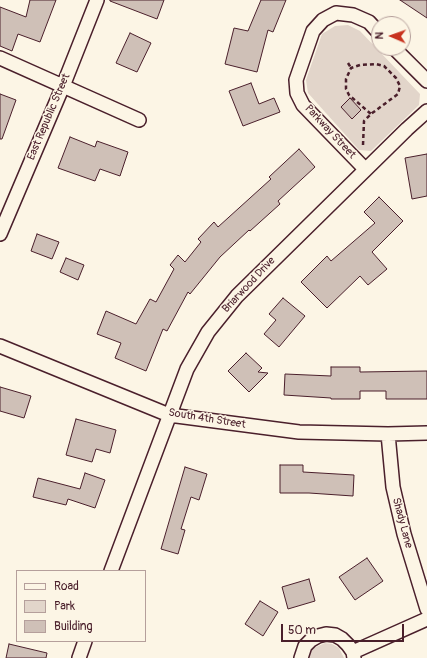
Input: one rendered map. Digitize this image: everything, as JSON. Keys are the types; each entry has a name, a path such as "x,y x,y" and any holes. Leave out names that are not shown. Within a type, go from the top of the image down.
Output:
{"street":[{"name":"East Republic Street","path":"0,234 63,86 97,0"},
{"name":"Parkway Street","path":"364,169 303,105 297,93 296,80 314,31 323,20 336,13 353,15 371,24"},
{"path":"402,56 427,81"},
{"path":"0,58 139,120"},
{"name":"Briarwood Drive","path":"111,570 187,368 208,332 237,296 364,169 427,111"},
{"name":"South 4th Street","path":"0,346 169,414 299,432 427,434"},
{"name":"Shady Lane","path":"388,434 393,487 404,534 427,609"},
{"path":"301,658 305,646 318,636 326,634 335,635 348,645 353,655 427,620"},
{"path":"79,658 85,642"}],"path":[{"path":"348,63 351,68"},
{"path":"363,146 362,138 364,121 398,94 400,86 396,78 384,66 376,64 360,65 351,68 346,79 346,89 349,95 371,114"}],"green space":[{"path":"348,25 360,31 371,43 371,56 384,56 420,94 419,105 371,151 359,150 308,93 306,80 322,34 335,26"},
{"path":"325,643 332,644 339,648 344,658 308,658 309,654 314,648"}],"building":[{"path":"30,0 56,0 40,42 18,34 12,51 0,46 0,7 26,17"},
{"path":"110,0 164,0 157,19"},
{"path":"261,0 286,0 273,32 268,30 257,72 225,64 234,28 248,31"},
{"path":"400,0 427,0 427,18"},
{"path":"130,33 151,43 137,72 116,63"},
{"path":"251,83 259,104 274,98 280,112 243,126 229,91"},
{"path":"0,94 16,100 2,139 0,139"},
{"path":"350,98 361,110 352,119 341,107"},
{"path":"70,137 95,147 97,141 128,152 120,176 100,169 95,181 58,168"},
{"path":"299,149 315,167 278,201 280,204 220,257 190,294 188,292 167,331 163,329 146,371 115,358 121,343 97,334 106,311 136,324 150,299 156,302 174,269 170,265 178,255 185,262 201,242 198,239 214,222 218,227 271,179 269,177"},
{"path":"427,154 427,196 412,199 405,158"},
{"path":"379,197 403,221 372,252 387,269 368,285 360,276 327,308 301,282 327,256 331,261 375,223 364,212"},
{"path":"37,234 59,242 52,259 31,251"},
{"path":"66,258 84,265 78,280 60,272"},
{"path":"283,298 305,316 279,347 264,334 276,320 269,314"},
{"path":"246,353 262,368 258,372 268,373 249,392 228,371"},
{"path":"331,367 360,367 360,372 427,371 427,399 386,399 386,391 360,391 360,399 331,399 284,395 285,374 331,376"},
{"path":"0,387 31,396 24,418 0,411"},
{"path":"76,419 116,430 110,453 96,449 92,462 66,455"},
{"path":"280,465 303,465 303,472 354,475 353,496 280,493"},
{"path":"185,467 207,474 199,500 191,497 181,529 185,530 178,554 161,549"},
{"path":"85,473 105,480 95,508 68,499 66,505 33,497 38,478 80,489"},
{"path":"367,558 383,581 355,600 339,577"},
{"path":"309,579 315,601 288,609 282,587"},
{"path":"260,601 278,612 263,636 245,624"},
{"path":"9,644 47,653 46,658 6,658"}]}
